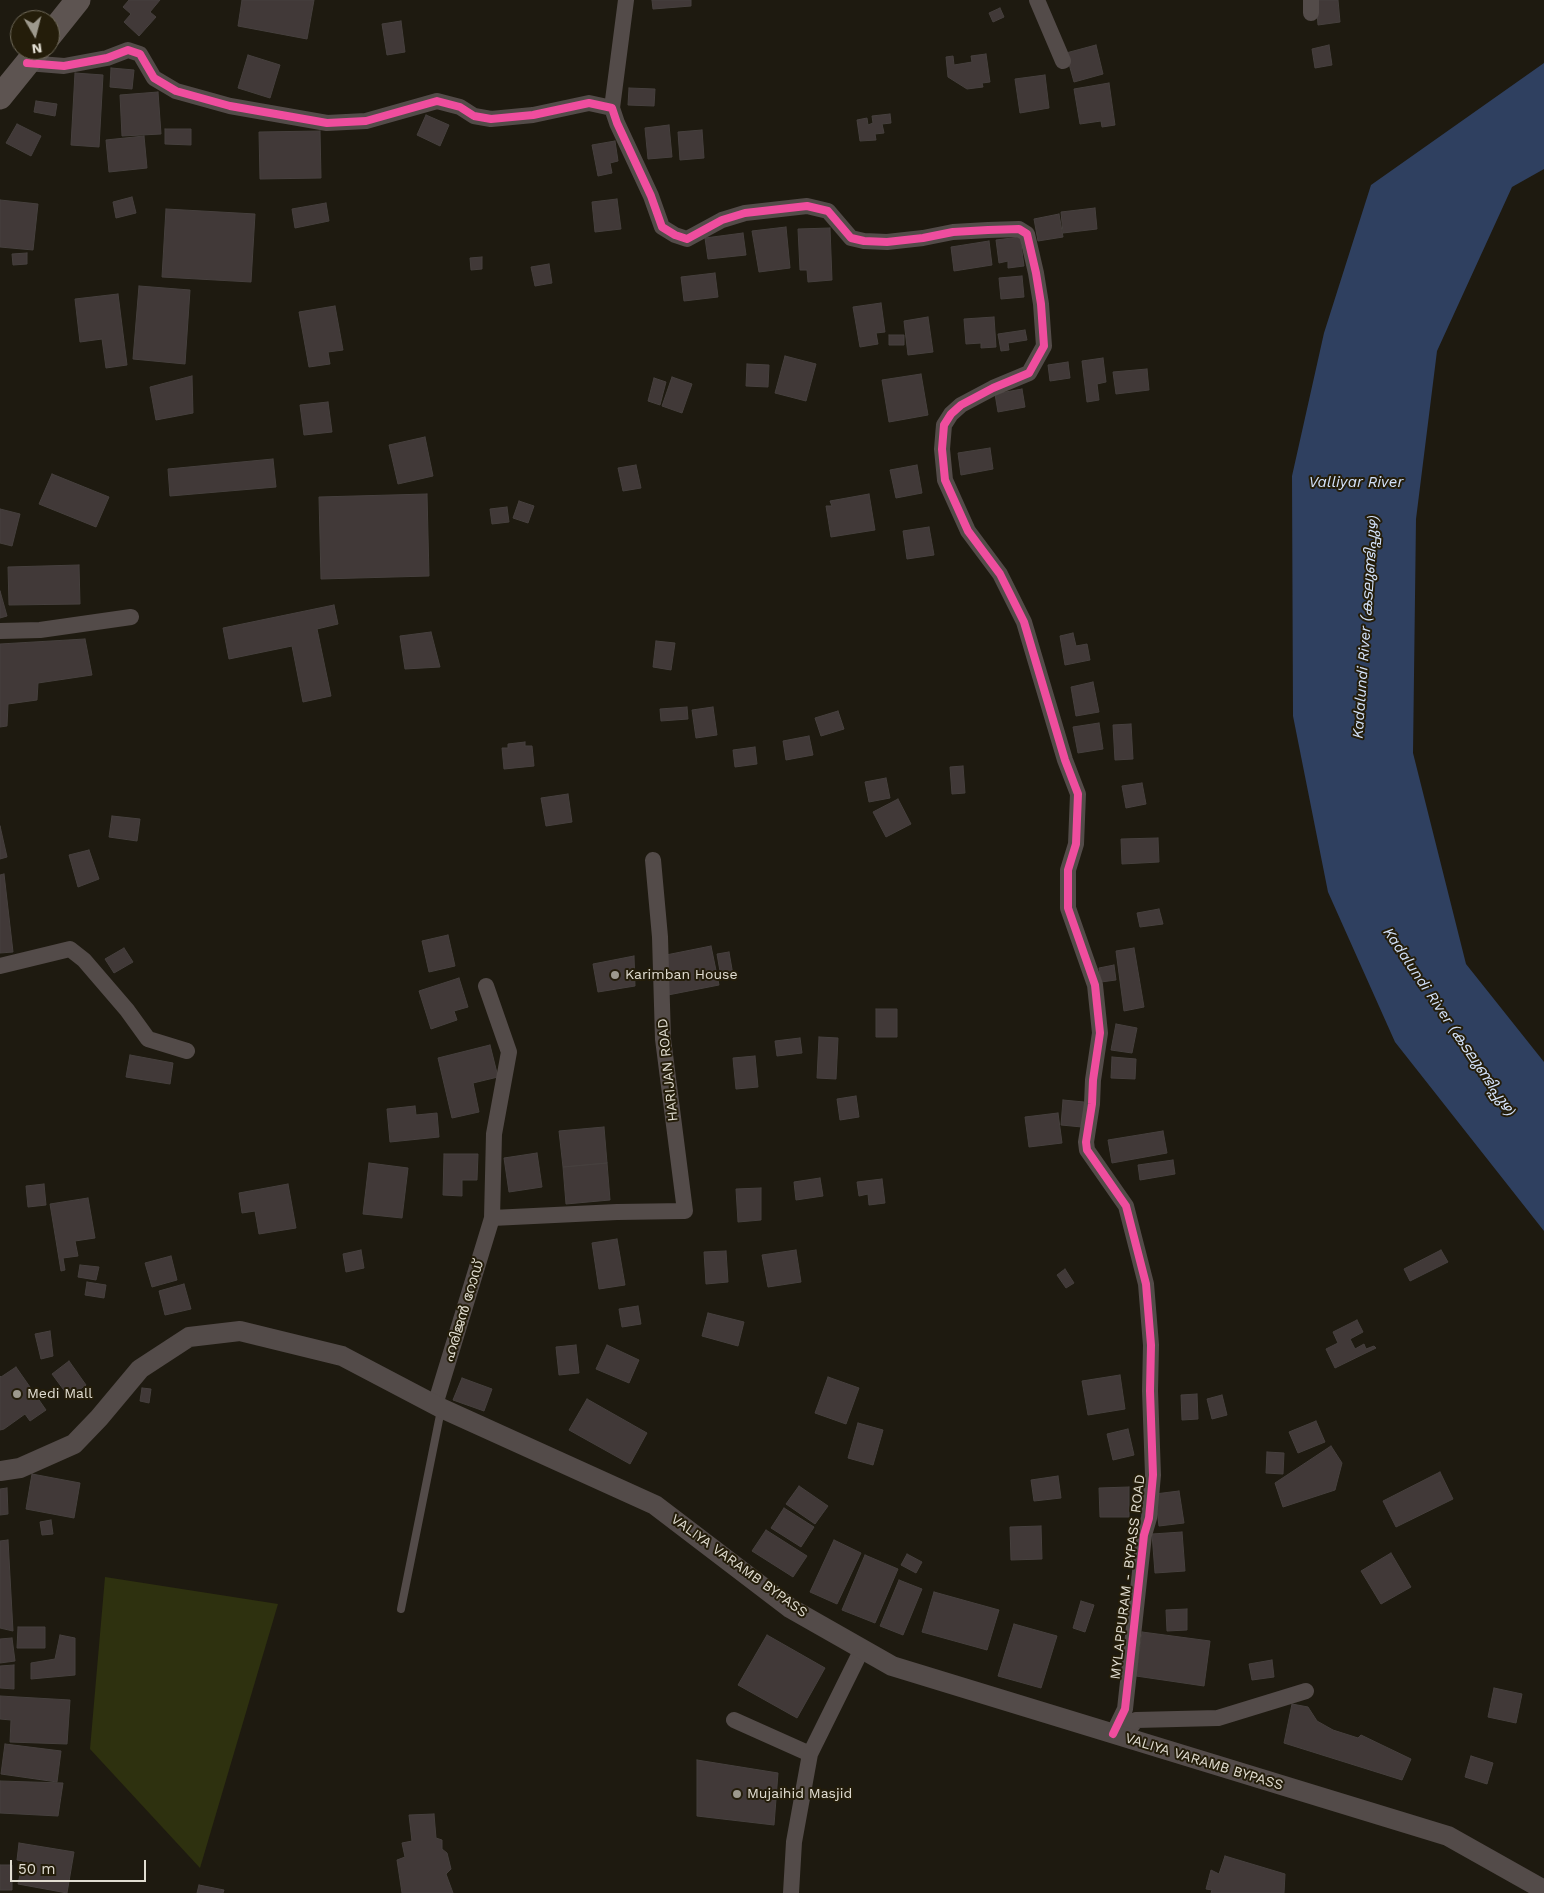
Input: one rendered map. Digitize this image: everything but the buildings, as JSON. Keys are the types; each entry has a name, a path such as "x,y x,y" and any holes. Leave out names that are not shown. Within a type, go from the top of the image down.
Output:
{"main road":[{"path":"60,22 78,0"},
{"path":"0,97 31,60"}],"street":[{"path":"43,60 64,66 107,58 128,50 140,54 154,78 176,91 230,106 327,123 366,121 437,101 460,107 474,116 491,119 533,115 589,103 612,108 626,0"},
{"path":"1037,0 1063,61"},
{"name":"MYLAPPURAM - BYPASS ROAD","path":"612,108 651,196 662,228 687,239 722,220 746,213 807,206 828,211 851,238 864,241 896,241 952,232 988,230 1020,229 1027,234 1041,304 1044,346 1029,373 993,388 961,405 951,414 944,425 942,449 945,480 968,532 1000,574 1024,622 1065,760 1078,794 1076,844 1068,870 1068,908 1095,985 1100,1033 1086,1142 1087,1150 1126,1206 1146,1284 1151,1345 1150,1392 1153,1475 1149,1518 1144,1535 1125,1709 1118,1735"},
{"path":"0,630 40,630 131,617"},
{"name":"HARIJAN ROAD","path":"492,1218 685,1211 663,1039 660,937 653,860"},
{"path":"0,966 70,949 84,960 127,1010 148,1039 187,1051"},
{"name":"ഹരിജൻ റോഡ്","path":"438,1407 492,1218 494,1134 509,1052 486,986"},
{"name":"VALIYA VARAMB BYPASS","path":"0,1471 20,1468 74,1444 99,1418 140,1369 189,1337 240,1331 342,1356 438,1407 655,1505 790,1608 892,1666 1448,1836 1544,1890"},
{"path":"791,1893 794,1842 810,1754 862,1649"},
{"path":"1118,1735 1136,1720 1218,1718 1306,1691"},
{"path":"734,1720 810,1754"}],"lane":[{"path":"401,1609 438,1407"}],"green space":[{"path":"105,1577 278,1604 200,1868 90,1749"}],"water":[{"name":"Valliyar River","path":"1544,63 1544,169 1512,187 1437,351 1416,519 1413,753 1466,964 1544,1062 1544,1231 1395,1042 1328,892 1293,716 1292,476 1324,333 1371,185"}],"cycle path":[{"path":"27,63 64,66 107,58 128,50 140,54 154,78 176,91 230,106 327,123 366,121 437,101 460,107 474,116 491,119 533,115 589,103 612,108 617,123 651,196 662,227 675,235 687,239 722,220 745,213 807,206 828,211 851,238 864,241 887,242 953,232 988,230 1019,229 1027,234 1041,304 1044,346 1029,373 993,388 961,405 951,414 944,425 942,449 945,480 968,531 1000,574 1024,622 1065,760 1078,794 1076,844 1068,870 1068,908 1095,985 1100,1033 1086,1142 1087,1150 1126,1206 1146,1284 1151,1345 1150,1391 1153,1475 1149,1518 1144,1535 1125,1709 1113,1734"}],"place":[{"name":"Karimban House","path":"615,975"},
{"name":"Medi Mall","path":"17,1394"},
{"name":"Mujaihid Masjid","path":"737,1794"}],"water label":[{"name":"Kadalundi River (കടലുണ്ടിപ്പുഴ)","path":"1366,627"},
{"name":"Kadalundi River (കടലുണ്ടിപ്പുഴ)","path":"1449,1022"}]}
